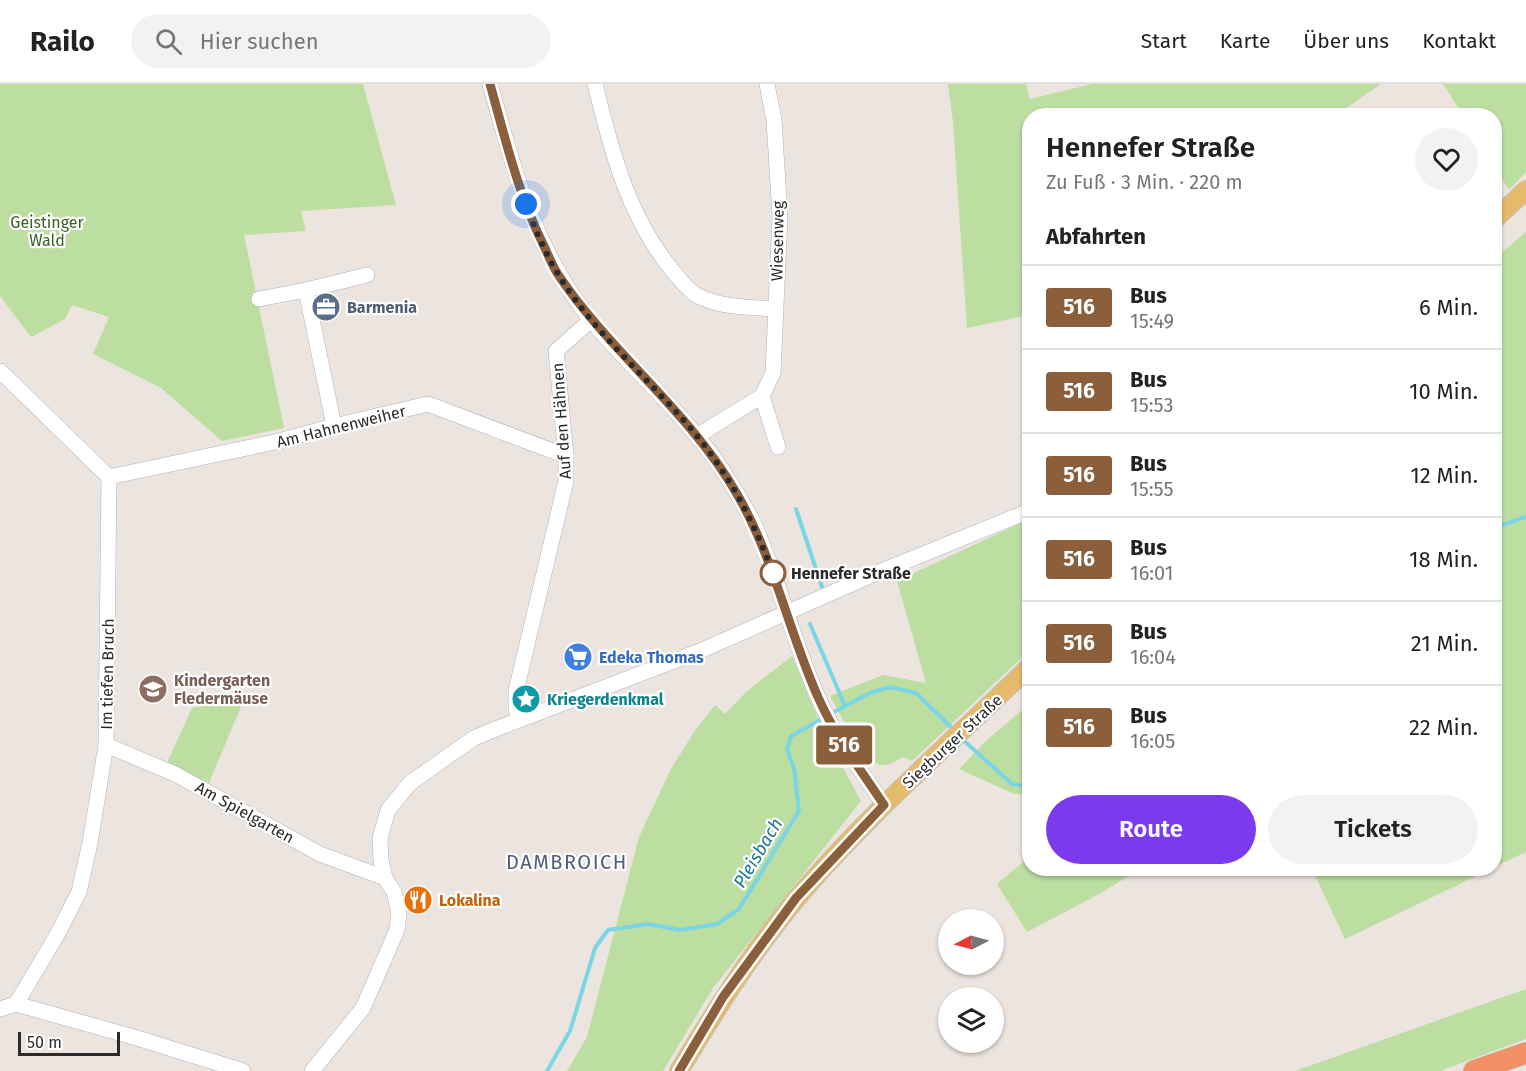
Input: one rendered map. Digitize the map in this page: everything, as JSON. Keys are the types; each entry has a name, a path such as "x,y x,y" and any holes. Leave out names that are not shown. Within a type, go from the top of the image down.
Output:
{"highway":[{"path":"1474,1071 1526,1053"}],"main road":[{"path":"1502,212 1526,190"},
{"name":"Siegburger Straße","path":"679,1071 723,997 796,898 884,805 1022,674"}],"street":[{"path":"490,84 514,172 531,220 557,273 591,320 697,436 728,479 752,520 816,694 834,731 884,805"},
{"path":"595,84 609,141 636,216 654,247 696,295 725,305 775,309"},
{"name":"Wiesenweg","path":"762,396 773,373 780,216 774,120 767,84"},
{"path":"260,299 367,275"},
{"path":"306,290 334,426"},
{"name":"Auf den Hähnen","path":"519,719 516,709 516,691 566,481 566,456 556,351 591,320"},
{"path":"0,371 109,477"},
{"path":"697,436 762,396 778,447"},
{"name":"Am Hahnenweiher","path":"109,477 275,442 428,404 566,456"},
{"name":"Im tiefen Bruch","path":"16,1004 57,935 79,892 90,843 106,745 109,477"},
{"path":"312,1071 363,1008 397,930 399,913 394,892 385,878 380,838 388,810 410,783 474,738 700,651 872,575 1022,514"},
{"name":"Am Spielgarten","path":"106,745 175,774 320,854 385,878"},
{"path":"0,1009 16,1004 243,1071"}],"green space":[{"name":"Geistinger Wald","path":"0,84 363,84 396,205 301,211 306,231 244,235 284,428 222,441 161,388 93,354 109,317 72,305 65,319 31,337 0,296"},
{"path":"948,84 1026,84 1030,99 1092,84 1381,84 1346,108 1022,108 1022,316 967,328 953,122"},
{"path":"1443,84 1526,84 1526,172 1509,190 1502,179 1502,108 1458,108"},
{"path":"1526,232 1526,852 1502,863 1502,252"},
{"path":"1022,522 1022,658 912,761 903,757 887,765 881,765 874,762 859,746 830,696 883,675 926,683 897,581"},
{"path":"792,656 825,735 861,801 713,988 663,1071 567,1071 587,1037 639,837 671,769 694,732 715,705 725,714 747,691"},
{"path":"245,697 209,783 167,763 192,708"},
{"path":"1022,710 1022,794 1014,794 959,769 986,741"},
{"path":"1022,863 1022,876 1129,876 1027,932 997,884"},
{"path":"1315,876 1476,876 1345,939"},
{"path":"1526,989 1526,1039 1440,1071 1295,1071"}],"waterway":[{"path":"796,509 822,587"},
{"name":"Pleisbach","path":"1502,525 1526,517"},
{"path":"810,624 845,706"},
{"name":"Pleisbach","path":"830,714 870,693 890,687 916,693 954,730"},
{"name":"Pleisbach","path":"547,1071 570,1031 595,948 608,930 648,924 681,930 717,924 739,909 799,811 794,768 787,749 791,736 824,718"},
{"name":"Pleisbach","path":"961,738 1012,784 1022,786"}],"bus line":[{"name":"516","path":"490,84 514,172 531,220 557,273 591,320 697,436 728,479 752,520 816,694 834,731 884,805 796,898 723,997 679,1071"}],"place":[{"name":"Barmenia","path":"326,307"},
{"name":"Hennefer Straße","path":"773,573"},
{"name":"Edeka Thomas","path":"578,657"},
{"name":"Kindergarten Fledermäuse","path":"153,689"},
{"name":"Kriegerdenkmal","path":"526,699"},
{"name":"Lokalina","path":"418,900"}],"district":[{"name":"DAMBROICH","path":"567,862"}],"route":[{"path":"526,204 531,220 557,273 591,320 697,436 728,479 752,520 773,573"}]}
